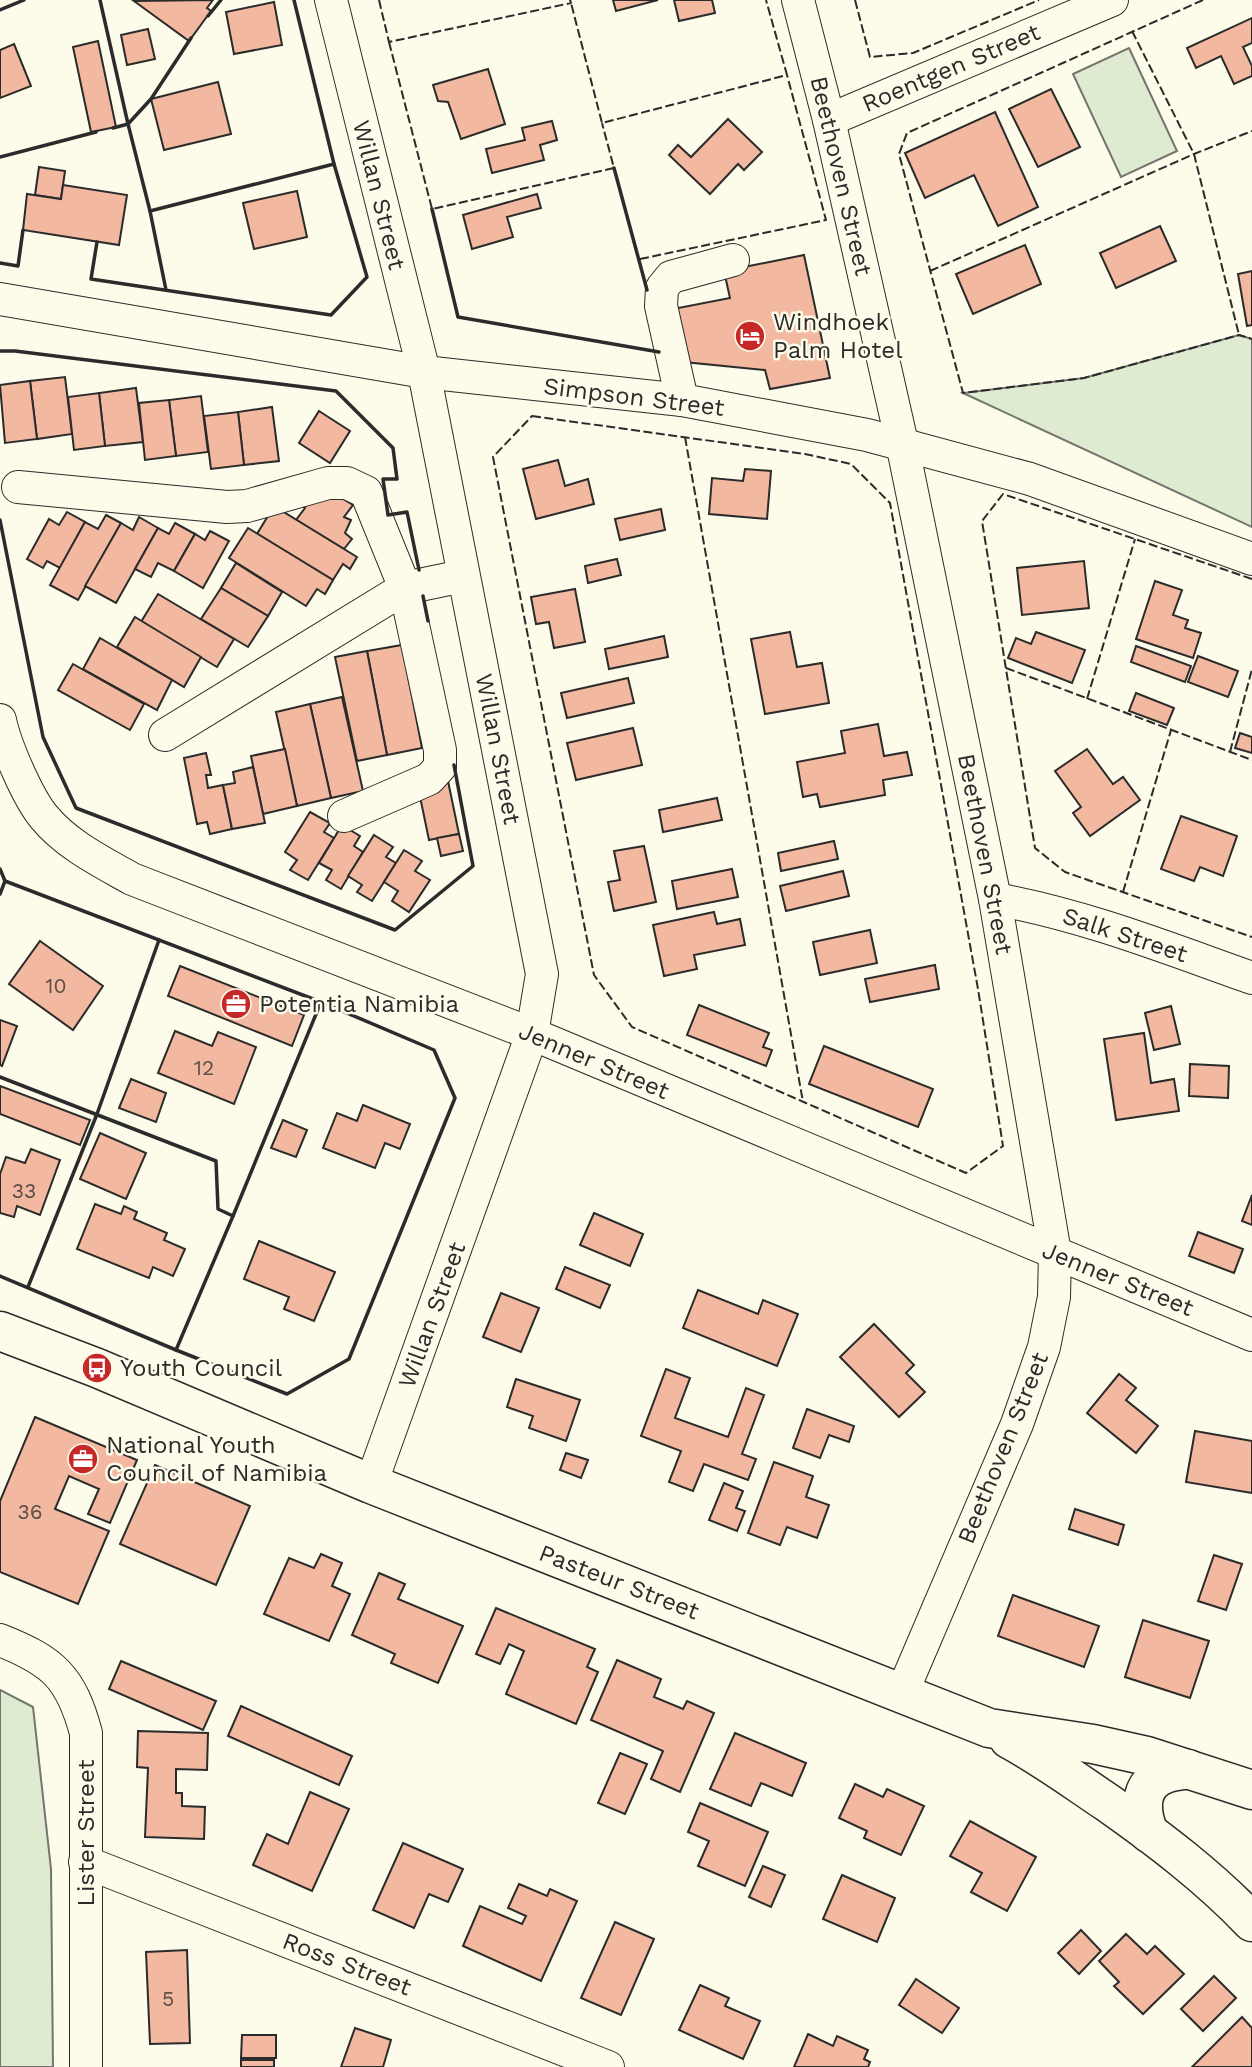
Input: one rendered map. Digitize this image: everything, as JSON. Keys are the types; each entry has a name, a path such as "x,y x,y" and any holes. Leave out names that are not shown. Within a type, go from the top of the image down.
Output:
{"main road":[{"name":"Pasteur Street","path":"0,1331 97,1368 371,1484 989,1728 1093,1744 1147,1756 1252,1790"},
{"path":"989,1728 1041,1757 1149,1833 1210,1881 1252,1922"},
{"path":"1149,1833 1143,1816 1143,1801 1149,1786 1164,1774 1188,1769"}],"street":[{"name":"Willan Street","path":"331,0 424,372 542,974 532,1034 371,1484"},
{"name":"Beethoven Street","path":"798,0 829,121 902,443 995,899 1055,1253 1054,1297 1044,1348 1017,1424 902,1693"},
{"name":"Roentgen Street","path":"829,121 1112,0"},
{"path":"682,400 661,306 662,288 671,276 733,260"},
{"name":"Simpson Street","path":"0,299 424,372 682,400 902,443 1030,479 1252,559"},
{"path":"18,486 228,507 247,506 328,482 347,483 366,492 405,588 440,750 440,767 429,779 344,816"},
{"path":"165,735 405,588 463,576"},
{"name":"Jenner Street","path":"0,720 11,755 44,817 94,859 132,879 532,1034 1252,1335"},
{"name":"Salk Street","path":"995,899 1107,926 1252,978"},
{"name":"Lister Street","path":"0,1640 26,1650 51,1665 65,1681 79,1707 86,1733 86,2067"},
{"name":"Ross Street","path":"85,1862 608,2067"}],"green space":[{"path":"1129,48 1177,151 1121,177 1073,74"},
{"path":"1239,335 1252,339 1252,527 963,393 1084,378"},
{"path":"0,1690 33,1707 51,1869 53,2067 0,2067"}],"building":[{"path":"213,0 207,8 211,11 189,41 134,1"},
{"path":"613,0 658,0 616,11"},
{"path":"674,0 712,0 715,13 679,21"},
{"path":"274,2 282,45 234,54 226,12"},
{"path":"1252,18 1252,43 1243,47 1252,66 1252,76 1234,84 1221,56 1196,68 1187,48"},
{"path":"148,29 155,59 127,65 121,35"},
{"path":"98,41 116,127 91,132 73,47"},
{"path":"14,44 31,86 0,98 0,50"},
{"path":"488,69 505,124 461,139 448,102 438,101 433,85"},
{"path":"218,82 231,134 164,150 151,99"},
{"path":"1051,89 1080,147 1038,167 1009,109"},
{"path":"995,112 1038,207 998,226 974,175 925,198 905,153"},
{"path":"728,119 762,152 744,170 738,164 710,194 669,155 678,145 691,157"},
{"path":"552,121 557,140 540,145 544,160 492,173 486,149 525,140 522,128"},
{"path":"39,167 65,171 61,199 35,195"},
{"path":"63,185 127,195 119,245 23,230 27,194 61,199"},
{"path":"297,191 307,237 254,249 243,203"},
{"path":"537,194 541,208 507,217 513,237 472,249 463,215"},
{"path":"1160,226 1176,261 1116,288 1100,253"},
{"path":"1025,245 1041,284 973,314 956,274"},
{"name":"Windhoek Palm Hotel","path":"804,255 830,378 770,389 765,370 684,362 673,309 730,298 724,271"},
{"path":"1252,271 1252,325 1247,326 1238,274"},
{"path":"65,377 72,434 37,439 30,381"},
{"path":"30,381 37,439 5,443 0,385"},
{"path":"136,388 143,442 105,446 99,393"},
{"path":"99,393 105,446 74,450 68,397"},
{"path":"201,396 208,452 176,456 169,400"},
{"path":"169,400 176,456 145,460 139,403"},
{"path":"272,407 279,461 244,465 238,412"},
{"path":"319,411 350,431 330,463 299,443"},
{"path":"238,412 244,465 211,469 204,416"},
{"path":"558,460 565,486 588,479 594,504 536,519 523,469"},
{"path":"745,469 771,471 767,519 709,514 712,478 743,481"},
{"path":"305,476 353,505 344,517 351,520 345,533 352,539 344,549 296,520 305,508 298,504"},
{"path":"274,506 357,557 350,569 343,564 333,580 257,534"},
{"path":"661,509 665,530 620,540 615,519"},
{"path":"67,512 85,522 60,568 47,561 43,568 27,559 49,519 59,525"},
{"path":"106,515 121,523 78,600 50,585 85,522 98,529"},
{"path":"139,517 158,528 116,603 85,586 121,523 133,530"},
{"path":"175,523 195,534 174,571 158,563 151,577 135,569 158,528 169,534"},
{"path":"248,528 333,580 325,594 317,589 306,606 229,558"},
{"path":"210,531 229,541 203,588 174,571 195,534 205,540"},
{"path":"617,559 621,575 588,583 585,566"},
{"path":"1084,561 1089,608 1022,615 1017,568"},
{"path":"236,563 282,592 268,616 221,588"},
{"path":"1155,581 1182,590 1173,615 1188,620 1185,628 1201,633 1193,658 1136,639"},
{"path":"221,588 268,616 248,647 201,619"},
{"path":"575,589 585,642 554,648 549,622 536,624 531,597"},
{"path":"158,594 234,639 217,667 141,622"},
{"path":"135,617 201,657 184,687 117,647"},
{"path":"790,632 797,667 822,663 829,703 765,714 751,639"},
{"path":"1036,632 1085,650 1072,683 1008,658 1016,638 1031,644"},
{"path":"664,636 668,657 609,669 605,649"},
{"path":"100,638 172,680 157,710 83,669"},
{"path":"402,645 422,748 387,755 367,651"},
{"path":"1136,646 1191,666 1185,682 1131,662"},
{"path":"367,651 387,755 357,761 335,657"},
{"path":"1198,656 1238,671 1228,697 1188,682"},
{"path":"73,664 144,704 130,730 58,690"},
{"path":"628,678 634,703 567,718 561,693"},
{"path":"1136,693 1174,708 1167,725 1129,711"},
{"path":"342,697 363,791 331,798 310,704"},
{"path":"310,704 331,798 297,806 276,712"},
{"path":"878,724 884,756 907,752 912,775 883,780 885,795 820,807 817,794 803,797 797,762 845,753 841,731"},
{"path":"633,728 642,765 576,780 567,743"},
{"path":"1240,733 1252,737 1252,753 1235,748"},
{"path":"285,749 297,806 263,814 251,756"},
{"path":"1087,749 1113,784 1123,777 1140,800 1090,836 1073,813 1081,807 1055,771"},
{"path":"206,753 211,775 206,775 208,788 223,785 232,829 210,834 207,822 197,824 184,758"},
{"path":"253,767 265,823 232,829 223,785 235,783 233,772"},
{"path":"448,781 459,834 429,840 418,787"},
{"path":"717,798 722,820 663,832 659,810"},
{"path":"310,812 330,823 324,832 334,838 308,880 290,870 297,860 285,852"},
{"path":"1181,816 1237,836 1223,876 1200,867 1194,881 1161,869"},
{"path":"342,825 360,836 354,846 363,852 341,889 326,880 332,870 319,863"},
{"path":"459,834 463,851 441,856 437,838"},
{"path":"374,835 393,847 386,857 396,863 372,901 357,892 362,885 348,876"},
{"path":"834,841 838,859 781,871 778,853"},
{"path":"644,846 656,902 614,911 608,882 620,880 614,851"},
{"path":"404,850 422,861 415,871 430,880 409,912 392,901 398,891 384,882"},
{"path":"732,869 738,897 677,909 672,881"},
{"path":"843,871 849,896 786,911 780,886"},
{"path":"714,912 717,924 740,919 745,945 694,955 697,969 664,976 653,925"},
{"path":"870,930 877,963 820,975 813,942"},
{"path":"40,941 103,986 73,1030 9,984"},
{"path":"935,965 939,989 870,1002 865,979"},
{"path":"180,966 304,1015 292,1046 168,996"},
{"path":"699,1005 769,1033 763,1047 772,1050 766,1066 687,1035"},
{"path":"1171,1006 1180,1044 1154,1050 1145,1013"},
{"path":"0,1020 17,1026 2,1066 0,1065"},
{"path":"175,1031 212,1046 218,1032 256,1047 234,1104 158,1073"},
{"path":"1144,1033 1151,1083 1174,1079 1179,1111 1116,1120 1104,1039"},
{"path":"824,1046 933,1089 918,1127 809,1084"},
{"path":"1190,1064 1229,1066 1228,1098 1189,1096"},
{"path":"131,1079 166,1093 156,1122 119,1108"},
{"path":"0,1086 90,1120 80,1145 0,1114"},
{"path":"363,1105 410,1124 400,1149 385,1143 375,1168 323,1148 337,1113 357,1121"},
{"path":"283,1120 307,1130 296,1157 271,1148"},
{"path":"100,1133 146,1153 126,1199 80,1179"},
{"path":"31,1149 60,1160 40,1215 17,1206 14,1217 0,1213 0,1174 6,1157 25,1163"},
{"path":"1252,1195 1252,1225 1242,1221"},
{"path":"95,1204 121,1214 124,1206 137,1212 134,1219 167,1233 164,1240 185,1249 173,1276 153,1267 149,1278 77,1249"},
{"path":"594,1213 643,1234 630,1266 580,1245"},
{"path":"1198,1232 1243,1249 1234,1273 1189,1256"},
{"path":"259,1241 335,1272 314,1321 284,1309 289,1297 244,1279"},
{"path":"565,1267 610,1285 600,1308 556,1289"},
{"path":"698,1290 758,1314 763,1300 798,1314 777,1366 683,1328"},
{"path":"501,1293 539,1308 521,1352 483,1337"},
{"path":"874,1324 914,1365 906,1373 925,1392 899,1417 840,1357"},
{"path":"666,1369 690,1378 675,1418 728,1437 746,1388 764,1395 742,1454 756,1459 748,1480 704,1464 693,1491 669,1482 681,1451 641,1436"},
{"path":"1119,1374 1136,1388 1126,1400 1158,1426 1136,1453 1087,1413"},
{"path":"516,1379 580,1400 566,1441 529,1428 533,1416 507,1407"},
{"path":"807,1409 854,1426 849,1442 829,1435 820,1458 793,1448"},
{"path":"35,1417 137,1460 110,1523 88,1514 99,1489 69,1476 55,1509 109,1531 78,1604 0,1572 0,1501"},
{"path":"1195,1431 1252,1441 1252,1493 1186,1482"},
{"path":"566,1453 588,1460 581,1478 560,1470"},
{"path":"774,1462 813,1476 806,1497 829,1505 817,1538 787,1527 780,1545 748,1533"},
{"path":"155,1465 250,1506 216,1585 120,1544"},
{"path":"724,1483 743,1491 736,1508 745,1511 737,1531 709,1520"},
{"path":"1075,1509 1124,1525 1118,1545 1069,1529"},
{"path":"321,1554 342,1563 332,1586 350,1594 329,1641 264,1614 289,1558 314,1568"},
{"path":"1214,1555 1242,1564 1226,1610 1198,1601"},
{"path":"379,1573 405,1584 398,1599 463,1626 438,1683 391,1663 395,1654 352,1635"},
{"path":"1013,1595 1099,1626 1084,1667 998,1636"},
{"path":"496,1608 595,1649 587,1667 598,1672 576,1724 506,1694 524,1651 509,1644 500,1664 476,1654"},
{"path":"1143,1620 1209,1641 1190,1698 1125,1677"},
{"path":"617,1660 661,1679 654,1697 683,1709 687,1701 714,1713 680,1792 651,1779 663,1751 591,1720"},
{"path":"121,1661 216,1701 203,1730 109,1689"},
{"path":"241,1706 352,1756 339,1785 228,1736"},
{"path":"138,1731 208,1733 207,1770 176,1769 176,1793 182,1793 182,1806 205,1807 204,1839 145,1837 148,1768 137,1767"},
{"path":"735,1733 806,1763 792,1796 761,1783 751,1806 710,1789"},
{"path":"620,1753 647,1764 625,1814 598,1803"},
{"path":"855,1784 883,1797 887,1789 924,1806 901,1855 864,1838 867,1831 839,1818"},
{"path":"310,1792 349,1809 312,1891 253,1865 267,1834 288,1844"},
{"path":"700,1803 768,1832 745,1886 698,1866 709,1841 688,1832"},
{"path":"970,1821 1036,1857 1007,1911 971,1892 982,1873 950,1856"},
{"path":"403,1843 463,1869 448,1902 429,1894 414,1928 373,1910"},
{"path":"763,1866 785,1875 771,1907 749,1897"},
{"path":"842,1875 895,1898 877,1942 823,1919"},
{"path":"519,1884 547,1896 550,1889 577,1901 541,1981 463,1946 480,1906 522,1924 526,1916 508,1908"},
{"path":"615,1922 654,1939 621,2015 581,1998"},
{"path":"1081,1930 1101,1951 1079,1974 1058,1953"},
{"path":"1126,1934 1147,1954 1155,1946 1184,1974 1143,2014 1114,1986 1119,1982 1099,1961"},
{"path":"187,1950 190,2043 150,2044 146,1952"},
{"path":"1214,1976 1236,1998 1203,2031 1181,2009"},
{"path":"916,1979 959,2008 942,2033 899,2005"},
{"path":"700,1985 729,1998 725,2006 760,2021 743,2059 679,2030"},
{"path":"1242,2017 1252,2028 1252,2067 1192,2067"},
{"path":"355,2028 391,2040 383,2067 341,2067"},
{"path":"808,2034 833,2046 837,2036 868,2050 864,2059 870,2062 868,2067 794,2067"},
{"path":"242,2035 276,2035 276,2058 241,2058"},
{"path":"241,2060 274,2060 274,2067 241,2067"}],"fence":[{"path":"379,0 389,42 571,3 570,0 571,3 602,123 787,75 766,0"},
{"path":"855,0 870,57 913,53 1039,0"},
{"path":"1203,0 907,133 899,154 963,393 1084,378 1239,335 1252,339"},
{"path":"1132,31 1194,154 1239,335"},
{"path":"389,42 432,209 614,168 602,123"},
{"path":"640,259 826,220 787,75"},
{"path":"930,271 1252,131"},
{"path":"532,416 805,454 851,464 890,503 978,989 1003,1146 966,1173 632,1027 594,975 493,457 532,416"},
{"path":"685,437 803,1102"},
{"path":"1252,579 1003,494 982,521 1035,848 1065,872 1252,937"},
{"path":"1087,699 1135,539"},
{"path":"1006,668 1252,760"},
{"path":"1230,752 1252,669"},
{"path":"1123,892 1171,730"}],"wall":[{"path":"0,10 24,0"},
{"path":"100,0 128,124 151,99 191,38"},
{"path":"208,16 221,0"},
{"path":"294,0 334,164"},
{"path":"113,128 128,124 150,211"},
{"path":"0,157 96,132"},
{"path":"97,242 91,279 331,315 367,277 334,164 150,211 166,290"},
{"path":"614,168 647,290"},
{"path":"432,209 458,317 659,352"},
{"path":"0,263 18,266 23,230"},
{"path":"0,351 336,391 393,448 397,479 383,479 388,515 407,512 419,570"},
{"path":"0,520 43,737 76,808 395,930 473,866 454,765"},
{"path":"423,596 428,621"},
{"path":"0,869 5,881"},
{"path":"0,894 5,881 321,1002 434,1050 455,1098 349,1359 287,1394 0,1276"},
{"path":"28,1287 97,1114 159,940"},
{"path":"233,1216 321,1002"},
{"path":"0,1077 216,1161 218,1209 233,1216 176,1350"}],"place":[{"name":"Windhoek Palm Hotel","path":"750,336"},
{"name":"Potentia Namibia","path":"236,1004"},
{"name":"Youth Council","path":"97,1368"},
{"name":"National Youth Council of Namibia","path":"83,1459"}]}
